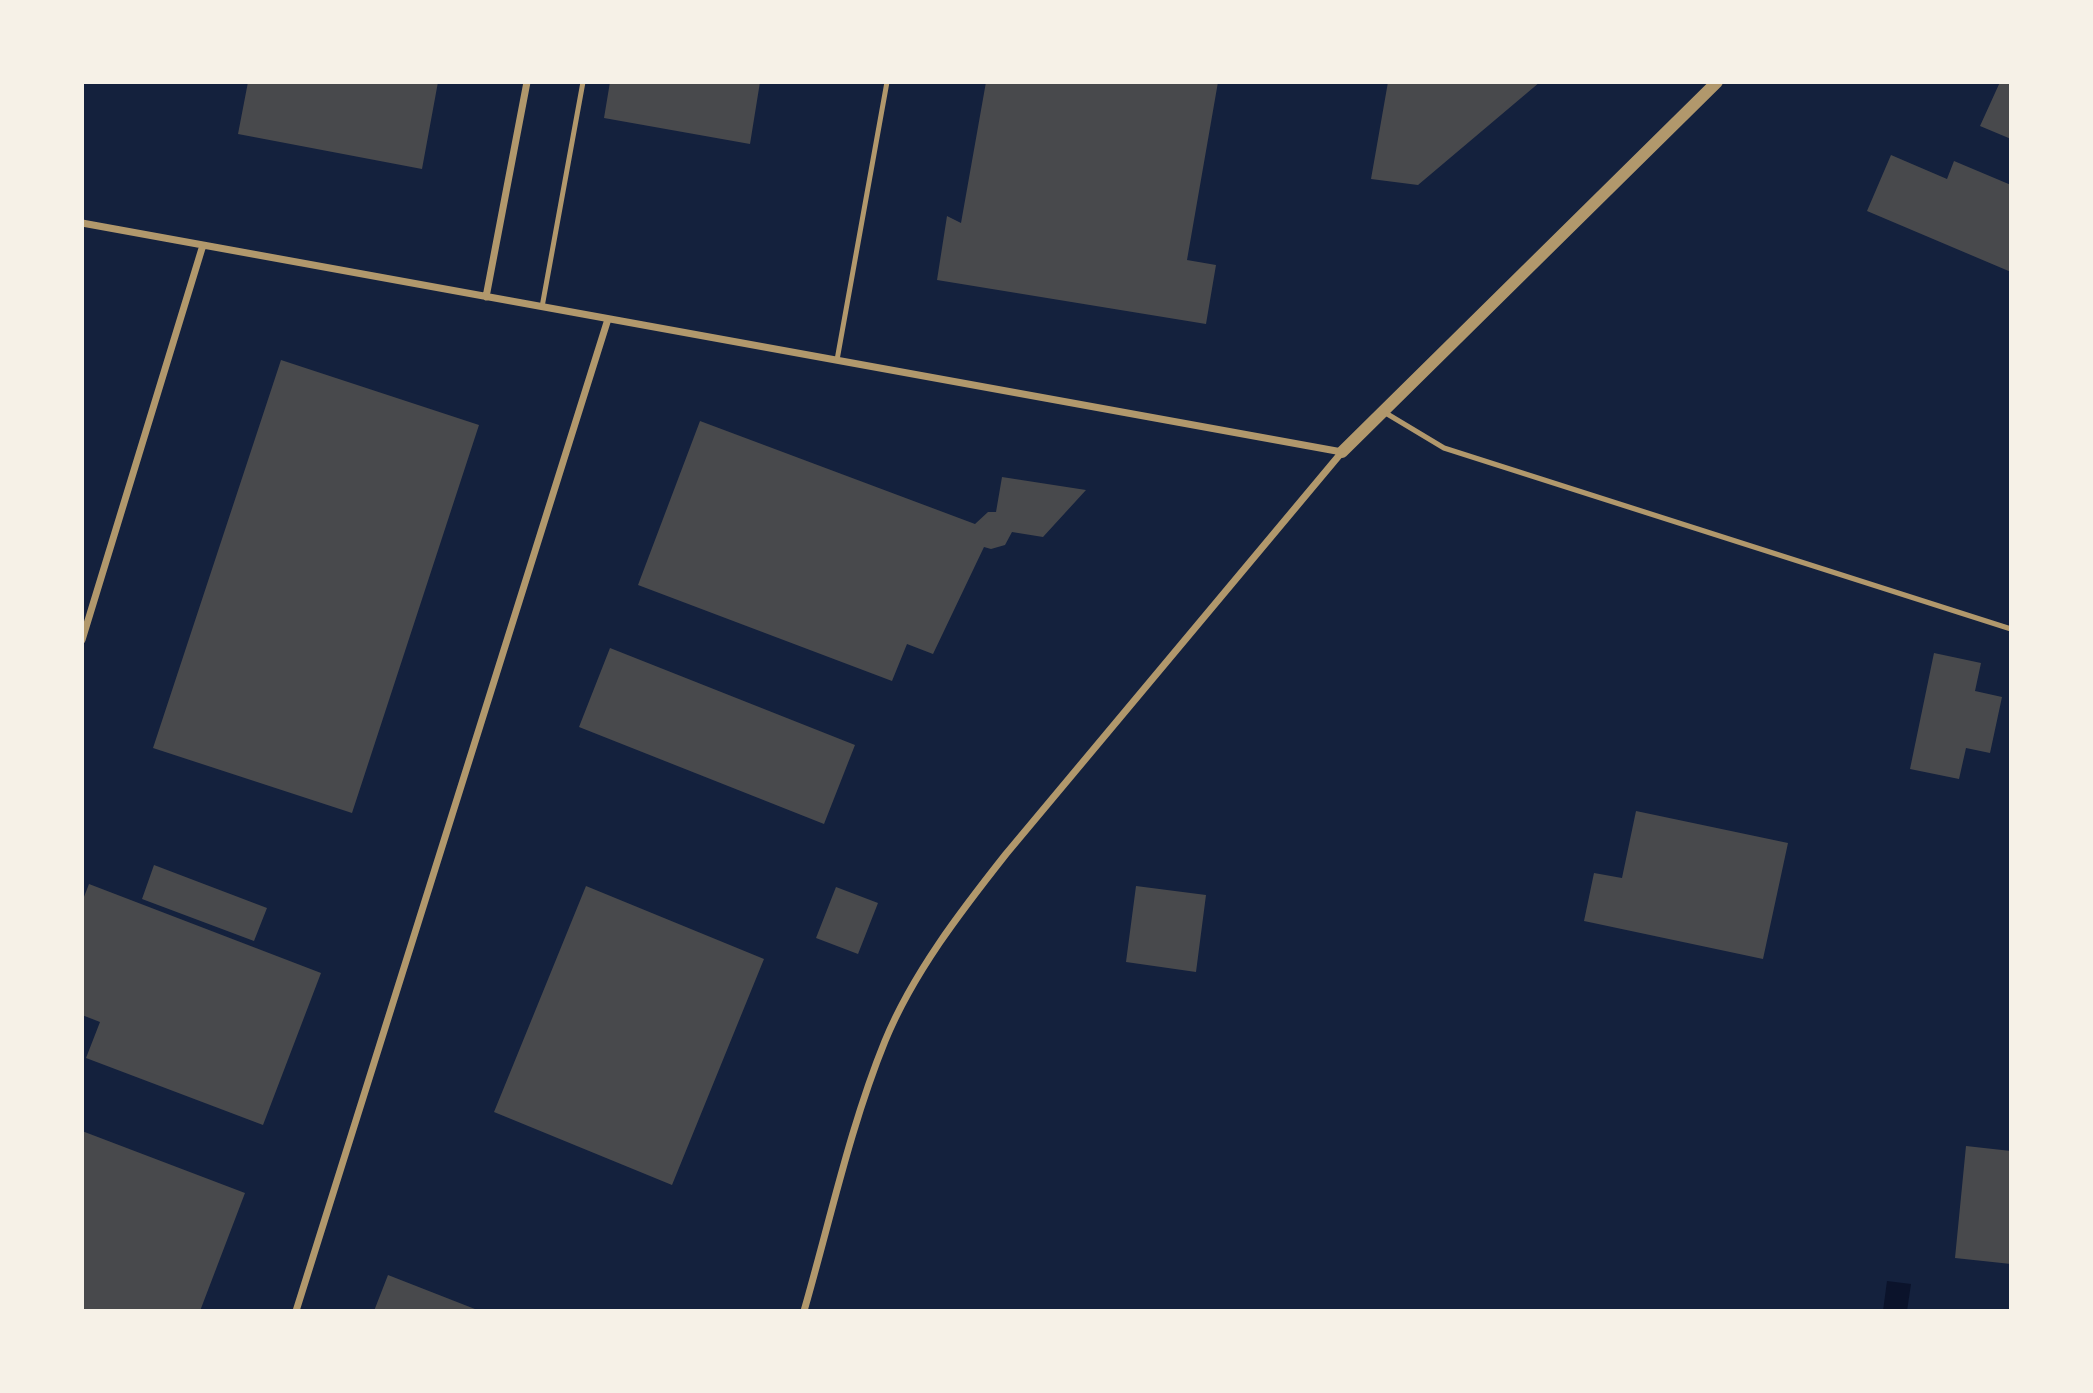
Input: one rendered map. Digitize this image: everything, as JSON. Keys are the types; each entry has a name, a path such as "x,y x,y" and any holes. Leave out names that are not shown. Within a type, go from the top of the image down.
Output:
{"street":[{"path":"486,297 527,82"},
{"path":"804,1311 867,1093 886,1039 912,987 963,910 1006,854 1342,452 1717,82"},
{"path":"82,223 1342,452"},
{"path":"82,640 203,245"},
{"path":"296,1311 608,318"}],"lane":[{"path":"542,307 583,82"},
{"path":"837,360 887,82"},
{"path":"1383,412 1444,448 2011,629"}],"water":[{"path":"1887,1281 1911,1284 1907,1311 1883,1311"}],"building":[{"path":"248,82 438,82 422,169 238,134"},
{"path":"610,82 760,82 750,144 604,118"},
{"path":"986,82 1218,82 1187,260 1216,265 1206,324 937,280 947,216 961,223"},
{"path":"1388,82 1540,82 1418,185 1371,179"},
{"path":"2000,82 2011,82 2011,139 1980,126"},
{"path":"1891,155 1947,179 1954,161 2011,185 2011,272 1867,211"},
{"path":"281,360 479,425 352,813 153,748"},
{"path":"700,421 975,524 988,512 996,512 1002,477 1086,490 1043,537 1012,532 1005,545 991,549 984,547 933,654 907,644 892,681 638,585"},
{"path":"610,648 855,745 824,824 579,727"},
{"path":"1934,653 1981,663 1975,691 2002,697 1990,753 1966,748 1959,779 1910,769"},
{"path":"1636,811 1788,843 1763,959 1584,921 1594,873 1622,878"},
{"path":"154,865 267,908 254,941 142,899"},
{"path":"89,884 321,973 263,1125 86,1058 100,1022 82,1015 82,902"},
{"path":"586,886 764,959 672,1185 494,1112"},
{"path":"1136,886 1206,895 1196,972 1126,962"},
{"path":"836,887 878,903 858,954 816,938"},
{"path":"82,1131 245,1193 200,1311 82,1311"},
{"path":"1966,1146 2011,1151 2011,1264 1955,1258"},
{"path":"388,1275 480,1311 374,1311"}]}
